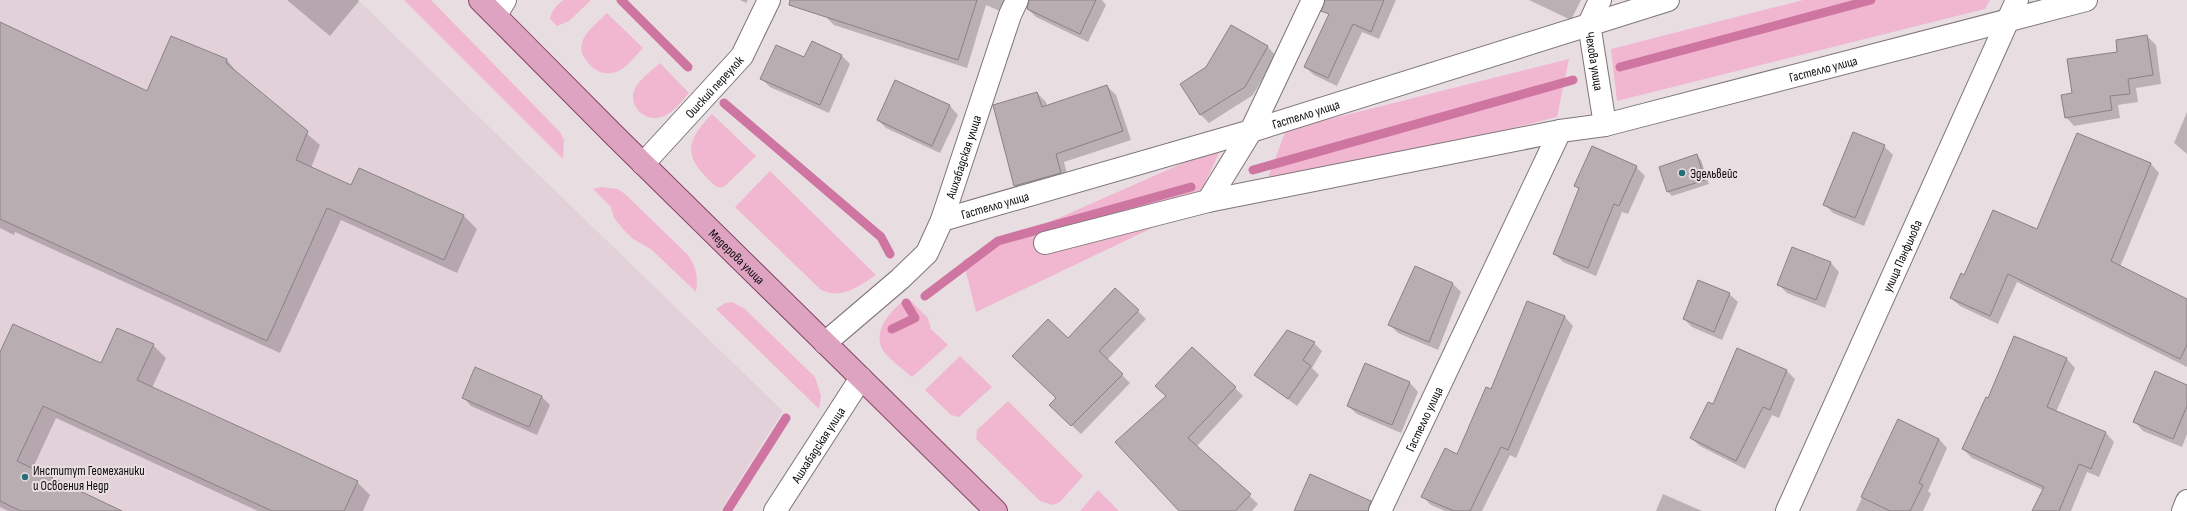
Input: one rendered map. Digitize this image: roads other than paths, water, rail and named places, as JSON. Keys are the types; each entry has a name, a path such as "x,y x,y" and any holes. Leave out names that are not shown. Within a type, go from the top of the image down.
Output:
{"main road":[{"name":"Медерова улица","path":"480,0 501,8 644,164 996,511"}],"street":[{"name":"Ошский переулок","path":"644,164 742,56 770,0"},
{"name":"Ашхабадская улица","path":"825,343 900,280 927,253 942,220 1010,15 1018,0"},
{"path":"1208,201 1251,131 1313,0"},
{"name":"Чехова улица","path":"1600,0 1589,24 1605,125"},
{"name":"Гастелло улица","path":"942,220 1251,131 1668,0"},
{"name":"Гастелло улица","path":"1045,244 1208,201 1560,131 1605,125 2013,10 2086,0"},
{"name":"улица Панфилова","path":"1787,511 2013,10"},
{"name":"Гастелло улица","path":"1380,511 1560,131"},
{"name":"Ашхабадская улица","path":"775,511 861,378"},
{"path":"2183,511 2187,501"}],"waterway":[{"path":"621,0 688,67"},
{"path":"1620,67 1871,0"},
{"path":"1253,170 1573,80"},
{"path":"724,103 881,237 890,254"},
{"path":"925,296 998,241 1191,187"},
{"path":"892,329 915,318 906,303"},
{"path":"727,511 786,418"}],"place":[{"name":"Эдельвейс","path":"1682,173"},
{"name":"Институт Геомеханики и Освоения Недр","path":"25,477"}]}
